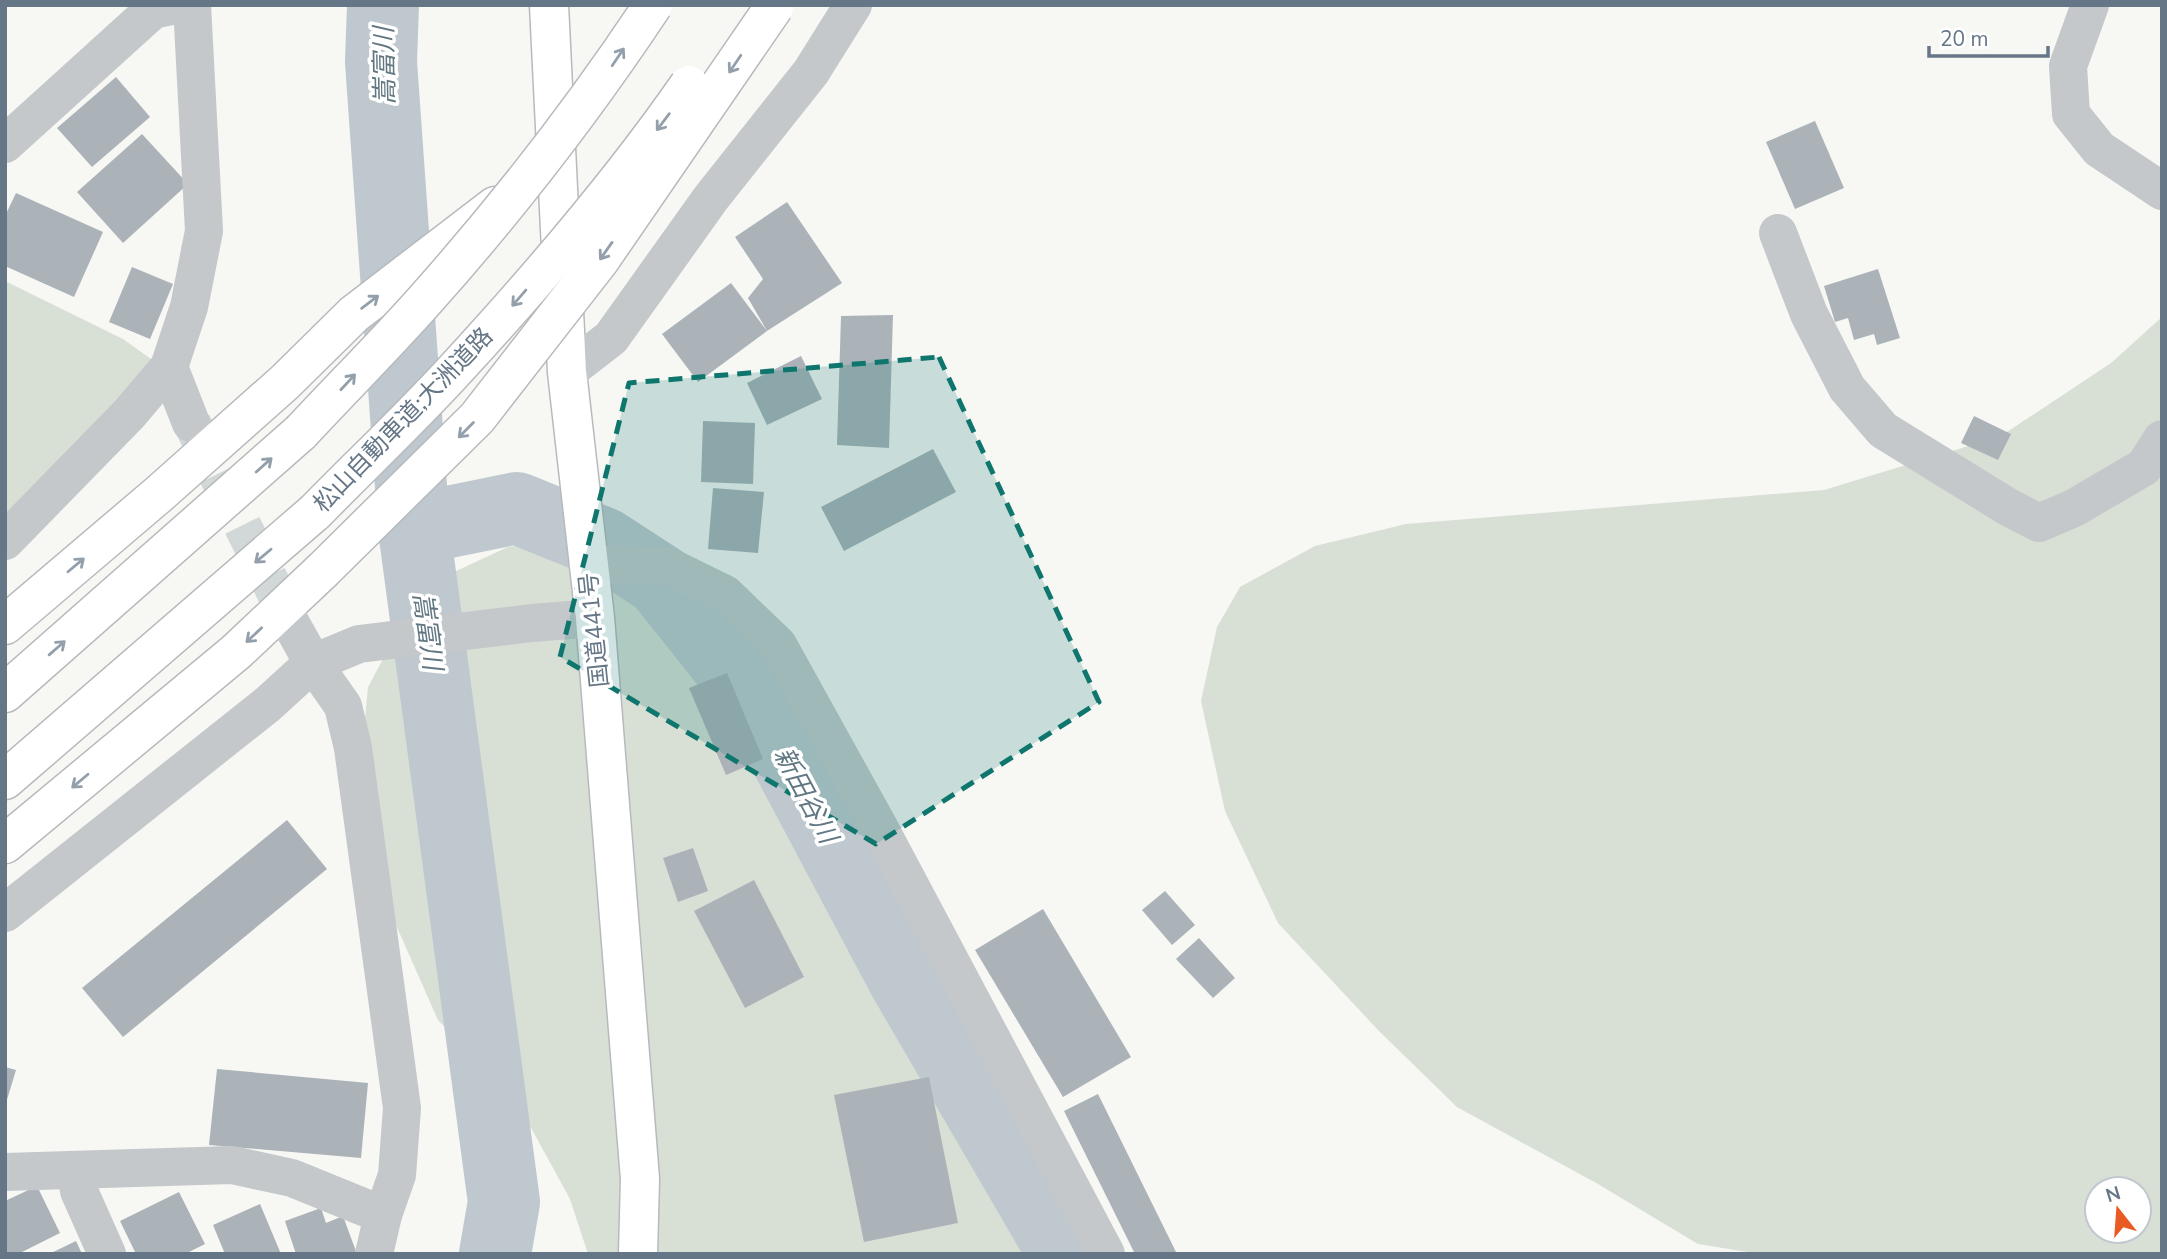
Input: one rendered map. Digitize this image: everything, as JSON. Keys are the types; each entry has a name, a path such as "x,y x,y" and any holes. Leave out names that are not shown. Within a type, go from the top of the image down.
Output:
{"highway":[{"name":"国道441号","path":"549,5 567,372 595,618 640,1179 638,1254"},
{"path":"5,693 301,432 425,301 520,187 607,73 653,5"},
{"path":"5,844 236,652 478,418 600,260 764,6"},
{"name":"松山自動車道;大洲道路","path":"5,780 315,512 453,373 572,237 665,120 764,6"},
{"path":"5,625 285,382 354,314 520,187"}],"street":[{"path":"5,144 153,10 177,5"},
{"path":"5,541 129,414 169,367 189,307 204,231 192,5"},
{"path":"567,372 611,338 711,198 811,72 853,5"},
{"path":"2090,5 2068,66 2071,114 2099,149 2162,191"},
{"path":"1778,233 1809,314 1847,388 1883,430 2008,507 2039,523 2074,508 2144,467 2162,439"},
{"path":"169,367 191,423"},
{"path":"588,564 668,566 725,594 778,645 880,829 1106,1254"},
{"path":"5,914 268,704 313,663 359,644 595,618"},
{"path":"290,622 313,663 343,706 353,748 402,1108 397,1175 383,1215 374,1254"},
{"path":"5,1172 232,1166 292,1178 383,1215"},
{"path":"76,1170 79,1191 107,1254"}],"highlighted area":[{"path":"939,357 1099,702 876,844 560,657 629,383"}],"shaded area":[{"path":"5,281 123,339 158,364 5,516"},
{"path":"2162,317 2162,1254 1760,1254 1698,1244 1598,1184 1457,1107 1379,1031 1278,923 1225,811 1201,701 1217,627 1240,587 1315,546 1406,524 1824,490 2001,436 2111,363"},
{"path":"577,537 663,549 734,590 1094,1254 588,1254 570,1199 518,1104 438,1020 388,907 358,792 368,687 413,603 441,578 508,547"}],"building":[{"path":"116,77 150,117 92,167 57,128"},
{"path":"1815,121 1844,188 1795,209 1766,142"},
{"path":"142,134 188,184 123,243 77,192"},
{"path":"16,193 103,232 74,297 5,266 5,216"},
{"path":"787,202 842,283 767,331 748,298 763,279 735,237"},
{"path":"132,267 173,284 150,339 109,322"},
{"path":"1878,269 1900,338 1877,345 1874,334 1854,340 1848,318 1835,322 1824,286"},
{"path":"731,283 767,331 698,382 662,334"},
{"path":"893,315 889,448 837,445 841,316"},
{"path":"801,356 822,399 767,425 747,383"},
{"path":"1974,416 2011,434 1998,460 1961,443"},
{"path":"703,421 755,423 753,484 701,482"},
{"path":"933,449 956,492 844,551 821,507"},
{"path":"713,488 764,492 758,553 708,549"},
{"path":"727,673 763,759 726,775 689,688"},
{"path":"287,820 327,869 123,1037 82,988"},
{"path":"693,848 708,891 678,902 663,858"},
{"path":"754,880 804,977 745,1008 694,911"},
{"path":"1165,891 1195,925 1172,945 1142,910"},
{"path":"1043,909 1131,1057 1063,1097 975,950"},
{"path":"1199,938 1235,978 1213,998 1176,959"},
{"path":"5,1067 16,1070 6,1103 5,1103"},
{"path":"217,1069 368,1083 361,1158 209,1145"},
{"path":"929,1077 958,1223 864,1242 834,1095"},
{"path":"1098,1094 1177,1254 1135,1254 1064,1111"},
{"path":"37,1186 60,1233 18,1254 5,1254 5,1201"},
{"path":"179,1192 205,1244 185,1254 136,1254 120,1221"},
{"path":"260,1204 281,1254 225,1254 213,1225"},
{"path":"321,1208 326,1223 343,1216 357,1254 296,1254 285,1221"},
{"path":"76,1241 82,1254 49,1254"}],"waterway":[{"name":"嵩富川","path":"383,5 381,62 414,529 504,1202 495,1254"},
{"name":"新田谷川","path":"414,529 517,508 603,543 660,580 755,699 905,981 1064,1254"}],"tunnel":[{"path":"192,423 290,622"}]}
